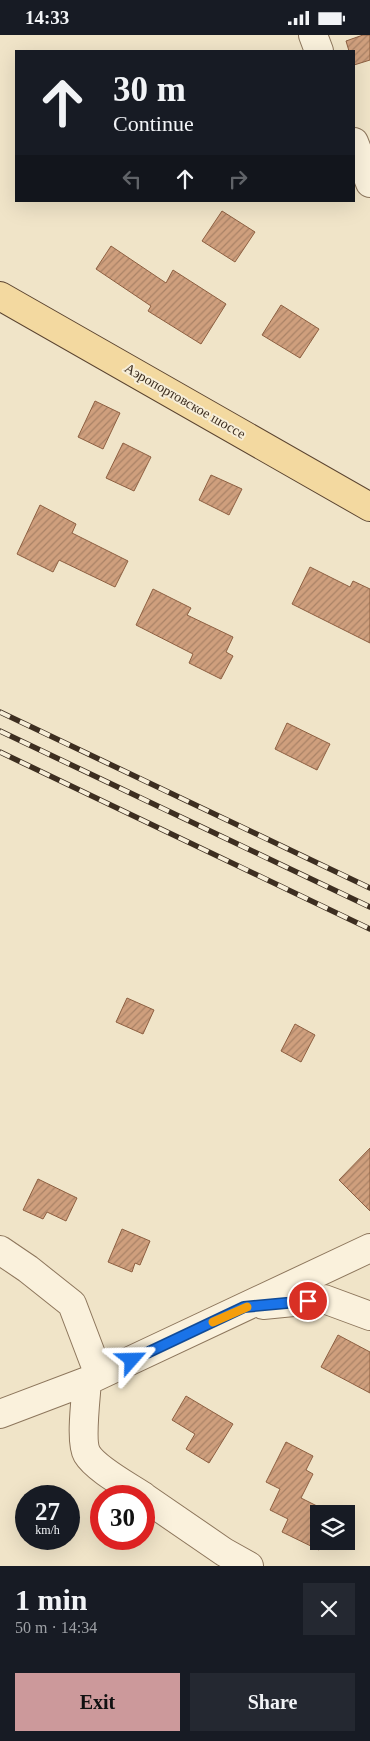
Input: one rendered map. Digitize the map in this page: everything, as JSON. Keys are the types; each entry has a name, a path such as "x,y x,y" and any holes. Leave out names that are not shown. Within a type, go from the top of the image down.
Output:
{"main road":[{"name":"Аэропортовское шоссе","path":"0,296 370,507"}],"street":[{"path":"313,35 319,50"},
{"path":"355,145 370,183"},
{"path":"0,1414 93,1378 370,1248"},
{"path":"0,1250 28,1269 72,1305 93,1378 84,1439 87,1453 96,1464 126,1485"},
{"path":"244,1307 324,1299 370,1316"},
{"path":"155,1505 224,1552 249,1566"}],"building":[{"path":"363,35 370,35 370,60 355,65 355,50 349,50 346,41"},
{"path":"222,211 255,232 235,262 202,241"},
{"path":"111,246 166,283 173,270 226,304 201,344 148,311 151,306 96,269"},
{"path":"281,305 319,329 300,358 262,335"},
{"path":"95,401 120,413 103,449 78,437"},
{"path":"123,443 151,457 134,491 106,478"},
{"path":"211,475 242,489 229,515 199,500"},
{"path":"40,505 76,524 72,533 128,561 115,587 59,560 53,572 17,554"},
{"path":"310,567 350,587 353,581 370,589 370,643 292,604"},
{"path":"153,589 191,608 187,615 233,637 226,652 233,656 221,679 189,663 193,654 136,625"},
{"path":"287,723 330,744 317,770 275,749"},
{"path":"127,998 154,1010 143,1034 116,1022"},
{"path":"295,1024 315,1035 301,1062 281,1051"},
{"path":"370,1148 370,1211 339,1180"},
{"path":"38,1179 77,1198 66,1221 47,1212 43,1219 23,1210"},
{"path":"122,1229 150,1241 140,1265 135,1263 132,1272 108,1262"},
{"path":"338,1335 370,1352 370,1393 321,1367"},
{"path":"186,1396 233,1424 209,1463 186,1449 195,1434 172,1420"},
{"path":"286,1442 313,1456 306,1470 313,1474 301,1498 315,1505 310,1505 310,1546 282,1532 288,1519 270,1510 280,1489 266,1482"}],"railway":[{"path":"0,712 370,888"},
{"path":"0,731 370,907"},
{"path":"0,752 370,929"}],"slow traffic":[{"path":"213,1322 247,1307"}],"route":[{"path":"132,1360 244,1307 308,1301"}]}
